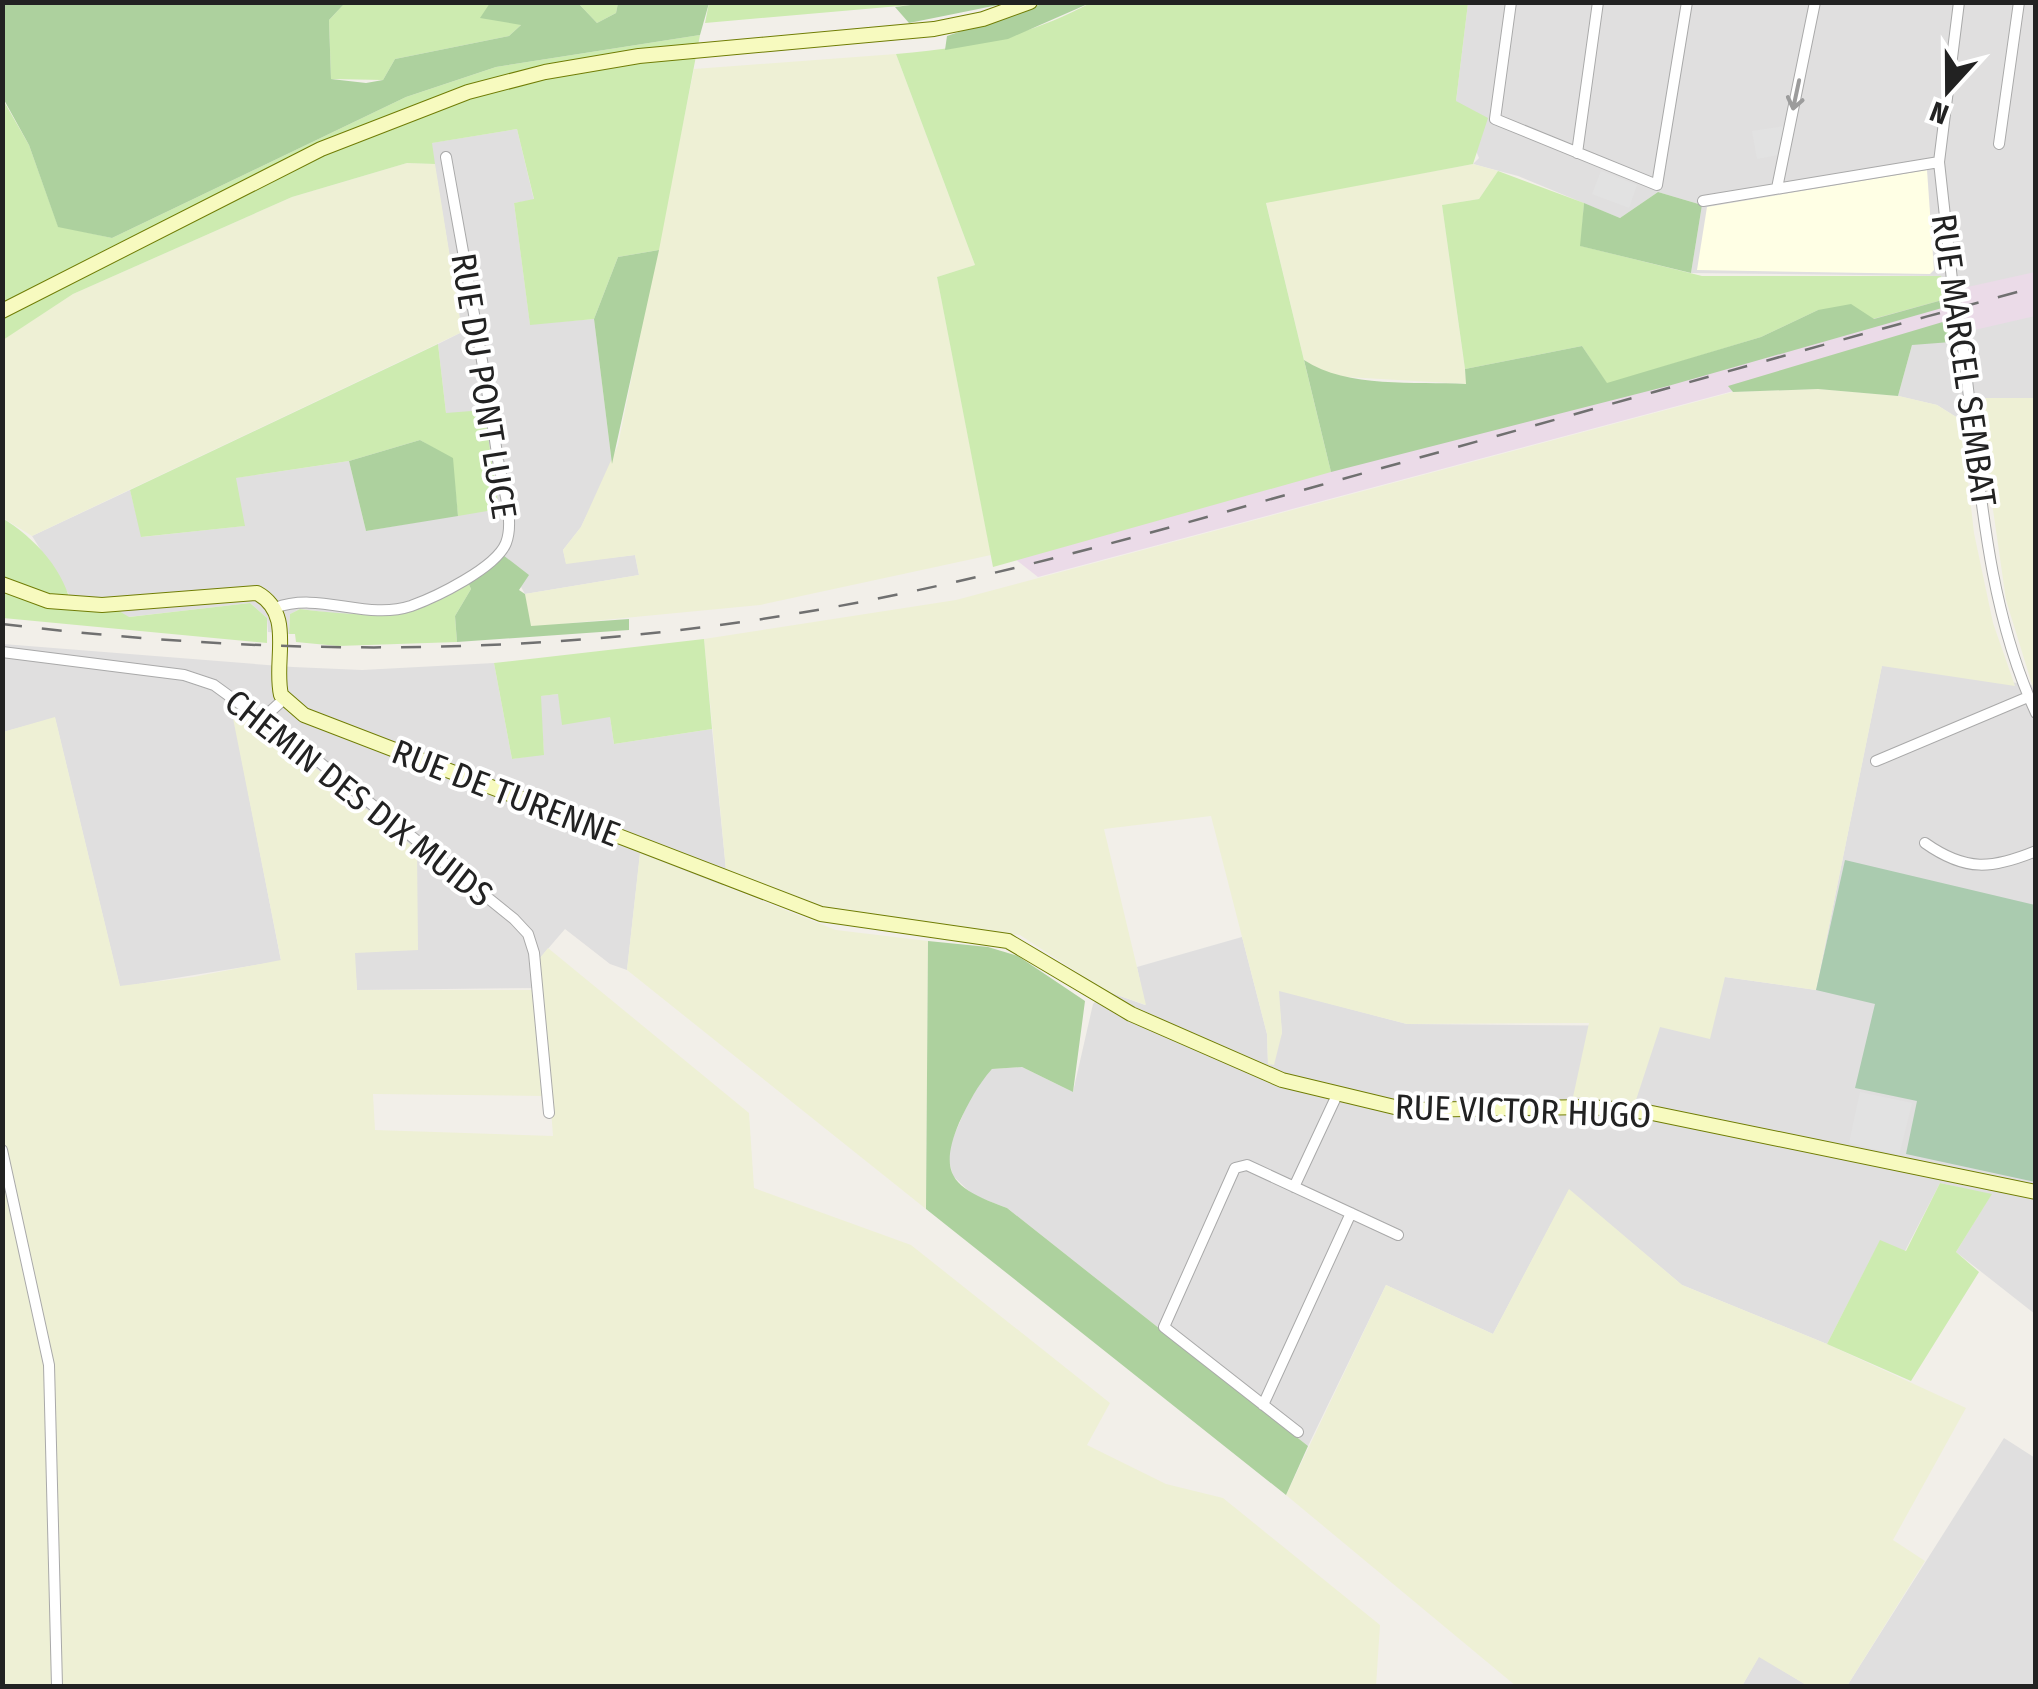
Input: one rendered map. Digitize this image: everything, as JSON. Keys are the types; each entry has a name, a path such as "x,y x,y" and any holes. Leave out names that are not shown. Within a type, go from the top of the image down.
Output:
{"street":[{"path":"2,311 322,148 468,92 545,72 639,56 934,29 982,19 1030,2"},
{"path":"1511,2 1494,120 1656,185 1687,2"},
{"path":"1577,153 1598,2"},
{"path":"1776,188 1814,2"},
{"name":"RUE MARCEL SEMBAT","path":"1959,2 1939,162 1992,554 2028,696 2036,712"},
{"path":"1998,144 2019,2"},
{"name":"RUE DU PONT LUCE","path":"275,608 303,603 377,611 413,605 474,573 506,543 508,526 500,471 446,158"},
{"path":"1703,201 1939,162"},
{"path":"2,584 48,601 102,605 251,591 275,608 284,699 262,719"},
{"name":"CHEMIN DES DIX MUIDS","path":"2,652 191,676 220,689 524,928 534,954 549,1113"},
{"path":"1876,761 2028,696"},
{"name":"RUE DE TURENNE","path":"284,699 311,718 812,910 849,920 994,936 1023,948 1087,988"},
{"path":"1925,843 1947,856 1991,868 2036,851"},
{"name":"RUE VICTOR HUGO","path":"1087,988 1246,1068 1337,1096 1417,1111 1636,1110 2036,1192"},
{"path":"1294,1187 1337,1096"},
{"path":"2,1150 49,1366 57,1686"},
{"path":"1298,1432 1163,1324 1235,1168 1247,1165 1398,1235"},
{"path":"1263,1405 1351,1213"}],"shaded area":[{"path":"1468,3 2035,3 2035,282 1946,299 1941,276 1691,273 1702,205 1658,192 1620,218 1518,176 1473,164 1479,158 1456,101"},
{"path":"896,54 975,265 937,277 991,555 760,605 530,627 525,594 639,575 635,555 566,564 563,550 581,527 618,445 694,69"},
{"path":"1784,126 1778,155 1757,159 1752,131"},
{"path":"517,129 534,200 514,203 530,324 594,319 612,464 581,527 563,550 566,563 635,555 639,575 525,594 503,555 399,613 366,617 300,609 290,614 289,634 268,632 267,618 250,603 128,617 116,609 72,611 70,596 32,536 130,490 142,537 244,526 235,478 349,461 366,531 499,508 446,413 438,344 462,332 431,143"},
{"path":"407,163 435,164 462,332 32,536 3,518 2,340 73,294 292,197"},
{"path":"1473,164 1498,171 1479,199 1442,205 1467,384 1346,377 1322,372 1304,360 1266,202"},
{"path":"1927,170 1934,270 1930,274 1697,270 1707,207"},
{"path":"1601,171 1637,185 1629,208 1592,194"},
{"path":"2035,272 2035,316 1957,334 1958,361 1951,362 1946,334 1038,577 1015,559 1932,300 1945,292"},
{"path":"2035,301 2035,398 1977,398 1979,420 1961,420 1937,405 1898,396 1912,345 1946,321"},
{"path":"1819,389 1899,396 1937,405 1961,420 1974,533 1993,623 2015,686 1882,666 1816,990 1725,977 1710,1039 1660,1027 1635,1103 1573,1097 1589,1023 1407,1024 1279,991 1282,1033 1274,1065 1268,1064 1267,1034 1211,816 1104,829 1146,1005 1106,991 1020,935 831,909 726,870 704,639 956,600 1733,392"},
{"path":"1977,398 2035,398 2035,694 2006,600"},
{"path":"3,644 362,670 494,663 512,759 544,754 540,696 558,694 610,717 614,744 712,729 726,870 723,886 640,854 627,970 610,964 565,929 540,958 542,988 357,990 354,953 417,850 230,699 281,961 120,987 55,718 3,732"},
{"path":"1882,665 2032,685 2035,694 2035,1314 1956,1252 1991,1195 1940,1183 1905,1251 1880,1241 1827,1344 1682,1285 1569,1190 1493,1334 1386,1285 1308,1446 1007,1208 973,1195 953,1176 947,1152 974,1089 992,1069 1022,1067 1073,1092 1093,1004 1106,991 1145,1005 1137,967 1242,937 1267,1034 1268,1064 1282,1033 1278,990 1407,1024 1661,1026 1725,977 1816,990"},
{"path":"229,698 417,850 418,950 355,953 357,990 532,990 545,1096 373,1094 375,1130 553,1136 540,958 548,948 749,1113 754,1188 911,1245 1110,1403 1087,1445 1166,1484 1223,1498 1380,1625 1376,1686 3,1686 3,732 55,717 120,986 193,977 281,960"},
{"path":"640,853 836,930 928,941 926,1209 627,970"},
{"path":"1845,860 2035,905 2035,1182 1906,1154 1917,1101 1855,1088 1875,1004 1816,990"},
{"path":"1860,1092 1912,1103 1899,1155 1849,1143"},
{"path":"1569,1189 1682,1285 1827,1344 1966,1408 1893,1540 1925,1561 1847,1686 1808,1686 1759,1657 1742,1686 1516,1686 1286,1495 1386,1285 1493,1334"},
{"path":"2004,1438 2035,1458 2035,1686 1847,1686"},
{"path":"1759,1656 1808,1686 1742,1686"}],"green space":[{"path":"490,2 487,4 522,24 509,36 395,59 383,80 331,79 329,20 345,3"},
{"path":"934,2 1008,3 909,23 895,7"},
{"path":"2,3 345,3 329,20 331,79 366,83 383,80 395,59 509,36 521,25 480,18 490,3 578,3 597,23 616,13 618,3 709,3 700,35 496,67 406,97 112,238 58,227 29,145 3,98"},
{"path":"578,3 618,3 616,13 597,23"},
{"path":"709,3 934,3 705,23"},
{"path":"1045,3 1090,3 1008,39 945,50 947,36"},
{"path":"1090,3 1468,3 1456,101 1488,118 1473,164 1266,203 1331,472 993,567 937,277 975,265 896,54 996,39"},
{"path":"700,35 659,250 618,257 594,319 530,325 514,203 534,199 517,129 432,143 435,164 407,163 292,197 73,294 3,340 2,98 29,145 58,226 112,238 406,97 496,67"},
{"path":"1498,171 1584,203 1581,246 1702,276 1941,276 1946,299 1873,319 1818,310 1761,337 1607,384 1582,346 1465,369 1442,205 1479,199"},
{"path":"1658,192 1702,205 1691,273 1580,246 1584,203 1620,218"},
{"path":"659,250 612,464 594,319 618,257"},
{"path":"1946,299 1949,306 1668,386 1331,472 1304,360 1361,380 1466,384 1465,369 1582,346 1607,383 1761,337 1818,310 1851,304 1874,319"},
{"path":"1946,321 1951,342 1912,345 1898,396 1818,389 1733,392 1728,386"},
{"path":"438,344 446,413 484,410 499,509 458,516 452,459 420,440 349,461 236,478 245,526 141,537 130,490"},
{"path":"420,440 453,458 458,516 366,531 349,461"},
{"path":"2,518 47,557 63,583 72,611 116,609 129,617 250,603 267,618 267,643 3,618"},
{"path":"503,555 529,575 519,590 525,594 531,626 629,619 629,630 457,642 455,616 471,589 467,580"},
{"path":"467,580 471,589 455,616 457,642 338,646 296,642 295,634 289,634 290,614 300,609 351,614 387,612 421,602"},
{"path":"704,639 712,729 614,744 610,717 562,725 558,694 541,696 544,755 512,759 494,663"},
{"path":"928,941 988,947 1018,956 1085,1001 1073,1092 1022,1067 992,1069 970,1101 952,1142 951,1169 956,1179 975,1194 1007,1208 1308,1446 1286,1495 926,1209"},
{"path":"1940,1183 1992,1194 1956,1252 1979,1272 1911,1381 1827,1344 1880,1240 1906,1251"}],"railway":[{"path":"2,624 280,646 464,646 649,633 816,610 961,581 1105,545 2036,287"}]}
